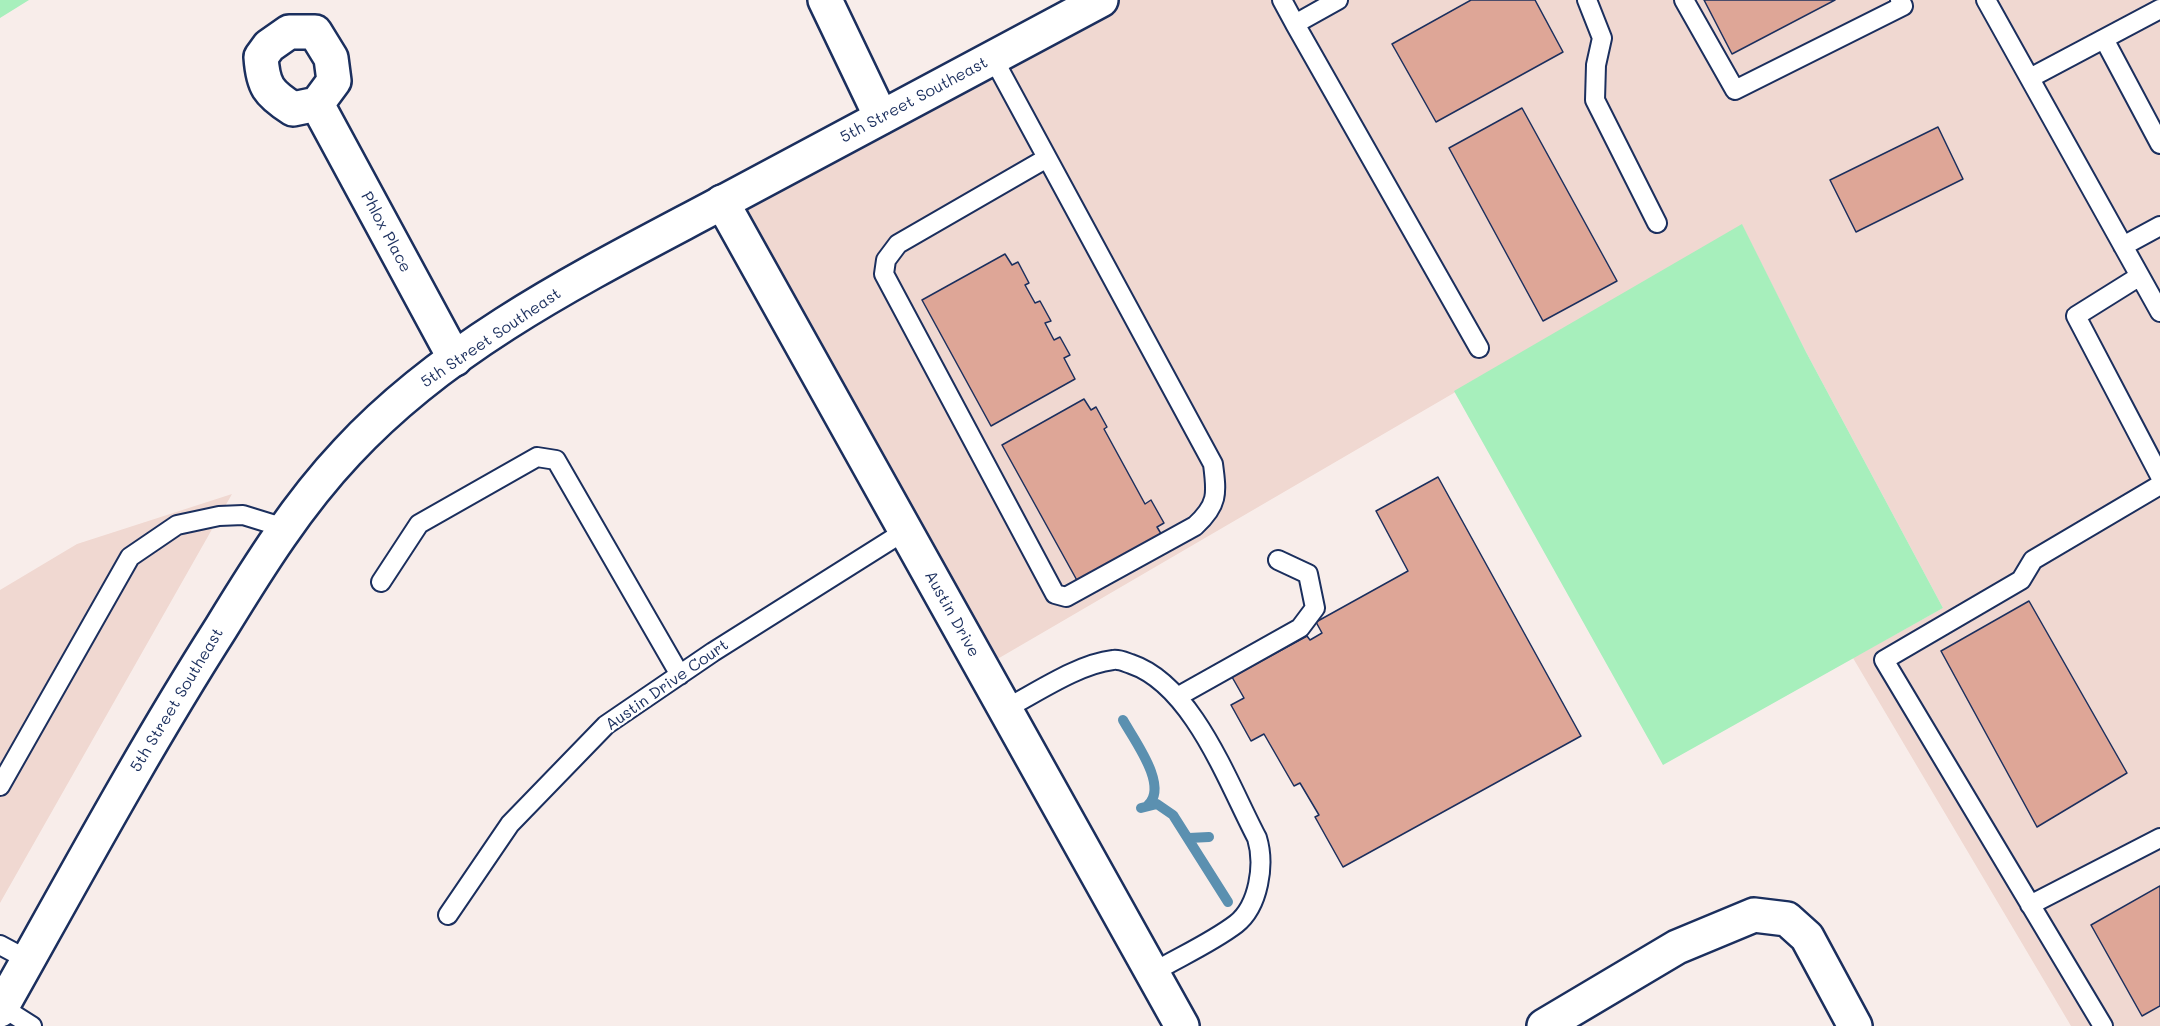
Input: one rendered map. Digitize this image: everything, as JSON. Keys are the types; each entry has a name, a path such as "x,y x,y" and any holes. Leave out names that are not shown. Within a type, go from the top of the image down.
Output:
{"street":[{"path":"825,0 881,117"},
{"name":"5th Street Southeast","path":"1,1008 14,953 285,528 309,495 348,450 391,409 455,359 588,274 1101,0"},
{"name":"Phlox Place","path":"317,104 455,359"},
{"name":"Austin Drive","path":"722,202 1182,1026"},
{"path":"1544,1026 1677,947 1754,915 1787,919 1807,937 1855,1026"}],"lane":[{"path":"1282,0 1479,348"},
{"path":"1295,24 1338,0"},
{"path":"1587,0 1602,38 1596,65 1595,100 1658,223"},
{"path":"1684,0 1735,90 1903,6 1900,0"},
{"path":"1986,0 2160,312"},
{"path":"2030,78 2160,9"},
{"path":"2104,39 2160,144"},
{"path":"993,58 1213,464 1217,492 1209,513 1195,526 1066,597 1055,594 884,274 886,260 898,244 1047,158"},
{"path":"2123,246 2160,226"},
{"path":"2140,276 2076,316 2160,476"},
{"path":"381,582 419,524 537,457 556,460 680,675"},
{"path":"2103,1026 1884,660 2021,580 2033,560 2160,485"},
{"path":"0,786 130,557 177,525 219,516 243,515 285,528"},
{"name":"Austin Drive Court","path":"448,915 510,824 606,724 905,531"},
{"path":"1178,697 1300,628 1315,608 1308,574 1278,560"},
{"path":"1005,709 1090,665 1116,659 1142,668 1168,685 1192,715 1257,838 1262,854 1254,898 1238,922 1152,973"},
{"path":"2030,905 2160,837"},
{"path":"1,1008 32,1026"}],"shaded area":[{"path":"1101,0 2160,0 2160,1026 2071,1026 1853,658 1943,608 1806,352 1742,225 982,668 722,203"},
{"path":"232,494 0,903 0,590 77,544"}],"green space":[{"path":"0,0 29,0 0,18"},
{"path":"1742,224 1806,352 1943,608 1663,765 1454,391"}],"building":[{"path":"1471,0 1535,0 1563,52 1436,122 1392,44"},
{"path":"1704,0 1835,0 1732,54"},
{"path":"1522,108 1617,281 1543,321 1449,148"},
{"path":"1938,127 1963,179 1856,232 1830,180"},
{"path":"1005,254 1012,265 1018,262 1029,283 1025,285 1035,303 1040,301 1051,321 1045,323 1054,340 1060,337 1070,355 1064,358 1075,379 991,426 922,300"},
{"path":"1084,399 1091,410 1096,407 1107,427 1104,429 1145,504 1151,500 1164,523 1157,527 1163,537 1079,584 1002,445"},
{"path":"1438,477 1581,736 1343,867 1315,817 1319,815 1300,783 1294,786 1264,734 1251,741 1231,705 1244,698 1232,677 1307,636 1310,640 1322,633 1316,622 1408,571 1376,511"},
{"path":"2029,601 2127,773 2037,827 1941,651"},
{"path":"2160,886 2160,1006 2142,1016 2091,925"}],"waterway":[{"path":"1123,720 1152,775 1153,797 1148,805"},
{"path":"1141,808 1157,804 1173,815 1228,902"},
{"path":"1189,838 1209,837"}]}
